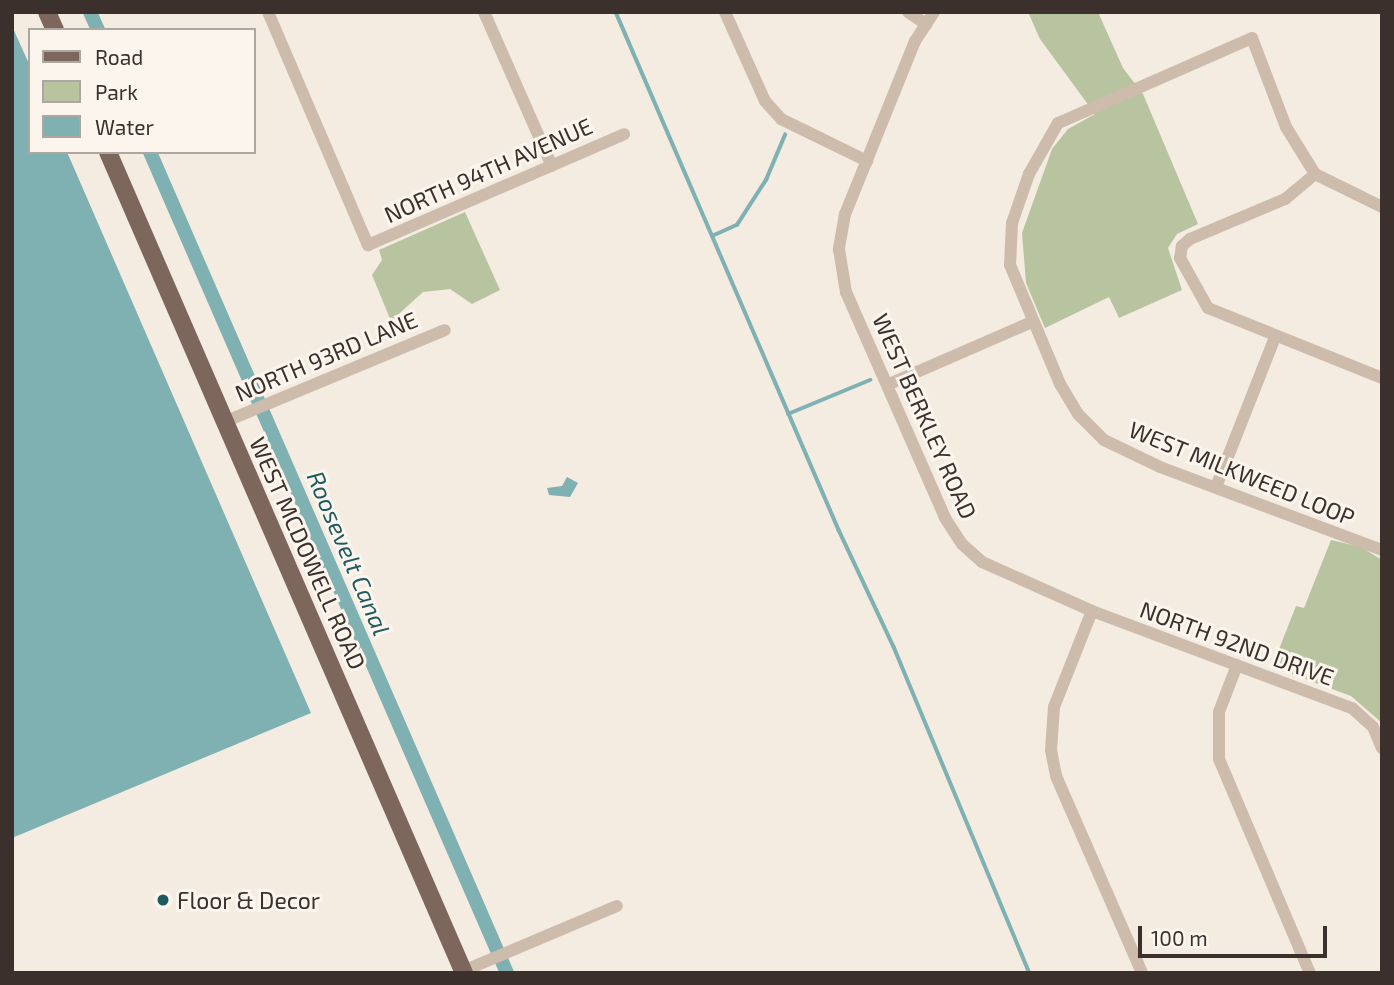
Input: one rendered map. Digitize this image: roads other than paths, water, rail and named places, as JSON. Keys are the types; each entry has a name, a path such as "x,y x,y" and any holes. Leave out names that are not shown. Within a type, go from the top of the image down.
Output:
{"main road":[{"path":"47,12 54,28"},
{"name":"WEST MCDOWELL ROAD","path":"109,154 463,972"}],"street":[{"name":"NORTH 94TH AVENUE","path":"268,12 368,245 624,134"},
{"path":"484,12 552,166"},
{"path":"725,12 765,101 781,119 867,161 926,24 934,12"},
{"path":"908,12 926,24"},
{"name":"WEST MILKWEED LOOP","path":"1315,174 1286,127 1252,38 1058,123 1030,174 1013,223 1010,265 1060,384 1091,428 1124,451 1382,550"},
{"name":"WEST BERKLEY ROAD","path":"867,161 841,230 840,269 945,518 961,544 992,568 1092,611"},
{"path":"1382,207 1315,174 1285,199 1182,246 1180,258 1208,308 1382,378"},
{"path":"887,385 1032,322"},
{"name":"NORTH 93RD LANE","path":"224,422 445,330"},
{"path":"1216,487 1275,337"},
{"path":"1092,611 1054,707 1051,750 1056,776 1142,973"},
{"name":"NORTH 92ND DRIVE","path":"1092,611 1365,716 1382,748"},
{"path":"1237,665 1219,712 1219,759 1310,973"},
{"path":"463,972 617,906"}],"water":[{"path":"12,26 28,62 28,154 68,154 311,713 12,838"},
{"path":"567,477 578,483 570,497 549,495 547,488 562,486"}],"waterway":[{"name":"Roosevelt Canal","path":"90,12 97,28"},
{"path":"616,12 839,530 894,647 1030,973"},
{"path":"712,236 737,225 766,180 785,135"},
{"name":"Roosevelt Canal","path":"151,154 507,973"},
{"path":"788,414 870,380"}],"place":[{"name":"Floor & Decor","path":"163,900"}]}
